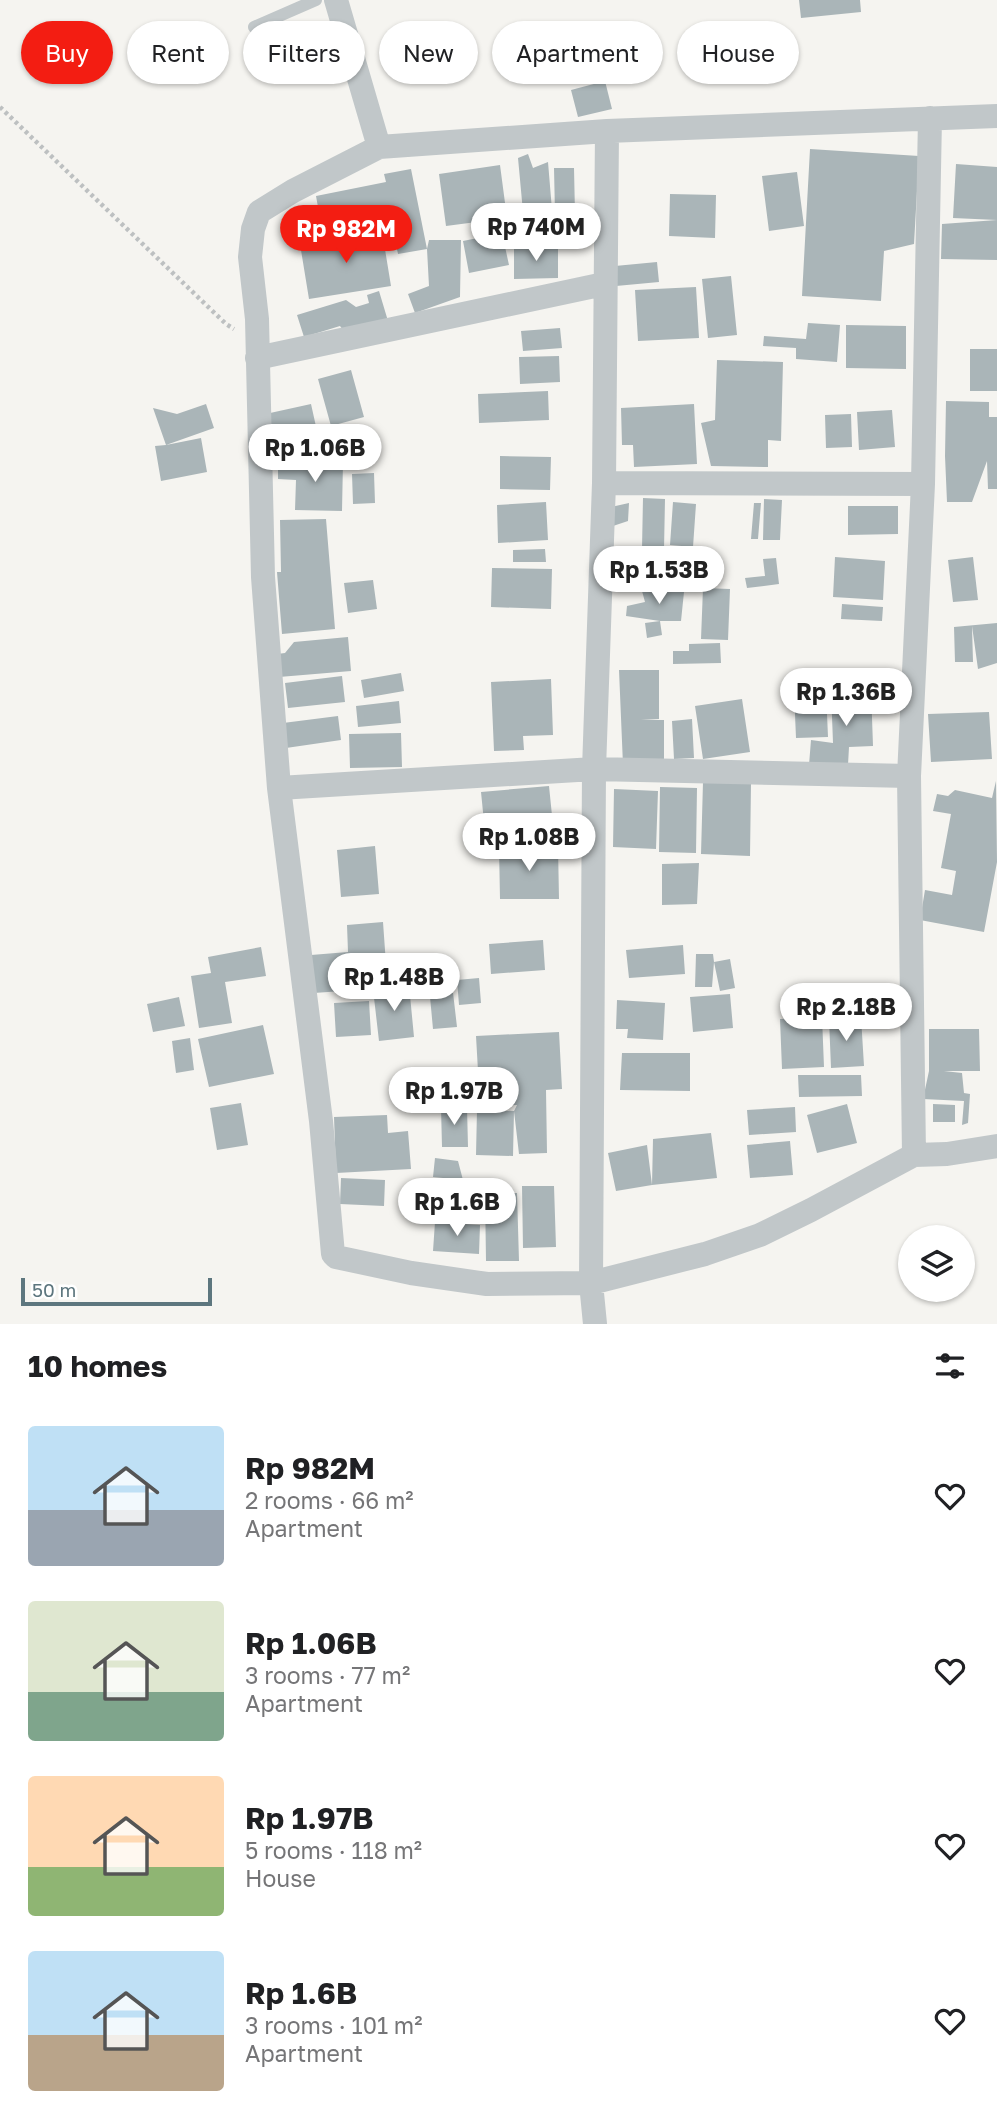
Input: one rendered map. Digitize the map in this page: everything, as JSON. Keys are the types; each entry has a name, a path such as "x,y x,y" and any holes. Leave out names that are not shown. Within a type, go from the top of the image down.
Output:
{"street":[{"path":"337,0 379,147"},
{"path":"997,116 607,131 379,147 293,191 259,212 253,229 250,257 257,319 263,577 279,788 321,1121 333,1254 411,1273 486,1284 592,1283 705,1254 760,1235 914,1155 947,1154 997,1146"},
{"path":"914,1155 909,776 923,484 930,118"},
{"path":"595,1324 592,1283 594,769 604,483 607,131"},
{"path":"257,358 604,284"},
{"path":"604,483 923,484"},
{"path":"279,788 594,769 909,776"}],"lane":[{"path":"268,21 316,0"}],"path":[{"path":"0,107 226,324 234,329 244,328 257,319"}],"building":[{"path":"799,0 860,0 861,12 801,18"},
{"path":"606,84 612,109 578,117 571,90"},
{"path":"810,149 919,156 914,244 884,251 881,301 802,296"},
{"path":"528,154 533,168 548,162 552,210 523,212 518,158"},
{"path":"956,164 997,167 997,220 953,218"},
{"path":"500,165 507,218 446,226 439,174"},
{"path":"554,168 574,168 575,214 555,214"},
{"path":"411,169 427,249 398,254 390,215 322,229 316,196 386,182 384,174"},
{"path":"797,172 804,226 769,231 762,176"},
{"path":"670,194 716,195 715,238 669,236"},
{"path":"562,219 562,239 516,241 515,220"},
{"path":"997,220 997,260 941,259 942,224"},
{"path":"382,231 391,286 309,299 300,244"},
{"path":"502,233 509,265 469,273 463,241"},
{"path":"429,240 461,240 460,297 415,313 408,294 429,286"},
{"path":"558,247 558,278 514,279 514,248"},
{"path":"657,262 659,282 616,286 615,266"},
{"path":"731,276 737,335 708,338 702,279"},
{"path":"696,287 699,338 638,341 635,290"},
{"path":"379,291 388,321 346,334 340,326 304,337 297,315 346,300 356,307 369,303 367,295"},
{"path":"808,323 840,325 837,362 796,359 796,348 763,346 764,336 806,339"},
{"path":"846,325 906,326 906,369 846,368"},
{"path":"560,328 562,348 523,351 521,331"},
{"path":"970,349 997,349 997,391 970,391"},
{"path":"559,356 560,382 520,384 519,357"},
{"path":"717,360 783,362 781,441 768,440 768,467 711,466 701,423 715,420"},
{"path":"351,370 364,417 331,426 318,379"},
{"path":"548,391 549,420 479,423 478,394"},
{"path":"946,401 989,402 989,417 997,417 997,489 988,489 987,461 972,502 947,502"},
{"path":"206,404 214,428 166,445 153,408 177,414"},
{"path":"311,404 317,431 267,443 261,415"},
{"path":"694,404 697,464 634,467 633,445 622,445 621,408"},
{"path":"892,410 895,447 859,450 857,412"},
{"path":"851,414 852,447 826,448 825,415"},
{"path":"201,438 207,472 161,481 155,446"},
{"path":"500,456 551,457 550,490 500,489"},
{"path":"278,460 343,462 342,511 295,510 296,480 278,479"},
{"path":"374,473 375,503 353,504 352,474"},
{"path":"643,498 665,499 664,550 642,549"},
{"path":"764,499 782,500 780,540 763,540"},
{"path":"546,502 548,540 498,543 497,505"},
{"path":"673,502 696,504 693,547 670,545"},
{"path":"629,503 628,521 610,527 611,507"},
{"path":"754,503 761,503 758,539 751,539"},
{"path":"848,506 898,506 898,534 848,535"},
{"path":"326,519 335,629 282,634 277,572 281,572 280,520"},
{"path":"545,549 546,562 513,562 513,550"},
{"path":"835,557 885,561 883,600 833,597"},
{"path":"973,557 978,600 953,602 948,560"},
{"path":"776,558 779,584 747,588 745,578 765,576 763,559"},
{"path":"492,568 552,569 551,609 491,607"},
{"path":"373,580 377,609 348,613 344,583"},
{"path":"703,588 730,589 728,640 701,639"},
{"path":"650,589 684,592 681,621 626,616 627,606 645,602 642,591"},
{"path":"842,604 883,607 882,621 841,619"},
{"path":"660,621 662,635 647,638 645,623"},
{"path":"997,623 997,663 978,669 972,626 973,662 955,662 954,627"},
{"path":"348,637 351,671 279,677 277,654 285,653 294,642"},
{"path":"720,643 721,663 673,664 673,651 689,651 689,644"},
{"path":"619,670 659,670 659,719 641,720 664,720 664,764 623,765"},
{"path":"401,673 404,691 364,698 361,680"},
{"path":"342,676 345,702 288,708 285,683"},
{"path":"551,679 553,735 523,736 524,750 494,751 491,682"},
{"path":"871,689 873,746 849,747 848,765 809,765 811,740 833,743 831,690"},
{"path":"826,690 828,737 796,738 794,691"},
{"path":"742,699 750,752 703,759 695,706"},
{"path":"399,701 401,723 358,727 356,706"},
{"path":"989,712 992,759 931,762 928,714"},
{"path":"338,716 341,740 286,748 283,723"},
{"path":"692,719 694,758 674,759 672,721"},
{"path":"401,733 402,767 350,768 349,734"},
{"path":"996,781 997,862 984,932 920,920 925,890 952,895 956,871 941,868 951,814 933,811 937,794 948,796 955,790 992,798"},
{"path":"703,782 751,783 750,856 701,854"},
{"path":"549,786 554,835 486,842 481,792"},
{"path":"660,787 697,788 696,853 659,852"},
{"path":"614,789 658,791 656,849 613,847"},
{"path":"375,846 379,894 341,897 337,850"},
{"path":"558,846 559,899 500,899 499,847"},
{"path":"699,863 697,904 662,905 662,864"},
{"path":"383,922 386,964 368,965 370,989 314,993 311,955 348,952 347,925"},
{"path":"543,940 545,970 491,974 489,944"},
{"path":"683,945 685,974 629,978 626,950"},
{"path":"261,947 266,976 225,982 232,1023 199,1028 191,976 211,973 208,957"},
{"path":"696,954 713,954 712,987 695,987"},
{"path":"730,959 735,988 720,991 714,962"},
{"path":"479,978 481,1003 459,1005 457,980"},
{"path":"452,984 457,1027 433,1029 429,986"},
{"path":"409,985 414,1037 379,1041 373,989"},
{"path":"730,994 733,1028 693,1032 690,997"},
{"path":"179,997 185,1026 153,1032 147,1004"},
{"path":"617,1000 665,1003 663,1040 627,1038 628,1029 616,1029"},
{"path":"369,1001 371,1035 336,1037 334,1003"},
{"path":"822,1017 824,1067 782,1069 780,1019"},
{"path":"861,1017 864,1066 831,1068 829,1019"},
{"path":"263,1025 274,1074 209,1087 198,1039"},
{"path":"929,1029 979,1029 980,1071 944,1071 962,1073 964,1093 970,1094 968,1123 962,1125 964,1101 923,1099 929,1071"},
{"path":"559,1032 562,1089 546,1090 547,1153 519,1154 514,1111 517,1105 480,1106 476,1036"},
{"path":"190,1038 194,1070 176,1073 172,1041"},
{"path":"622,1053 690,1053 690,1091 620,1090"},
{"path":"798,1075 861,1075 862,1096 799,1097"},
{"path":"241,1103 248,1145 217,1150 210,1108"},
{"path":"847,1104 857,1143 817,1153 807,1115"},
{"path":"933,1104 955,1105 955,1122 933,1122"},
{"path":"441,1107 467,1107 468,1147 442,1147"},
{"path":"795,1107 796,1132 749,1135 747,1110"},
{"path":"477,1110 514,1111 513,1156 476,1155"},
{"path":"387,1115 388,1133 408,1131 411,1169 336,1173 334,1117"},
{"path":"711,1133 717,1178 652,1185 653,1139"},
{"path":"790,1141 793,1175 750,1178 747,1145"},
{"path":"647,1145 652,1185 616,1191 608,1153"},
{"path":"435,1158 458,1161 463,1180 433,1177"},
{"path":"341,1178 385,1180 384,1206 340,1204"},
{"path":"522,1186 554,1186 556,1247 523,1248"},
{"path":"485,1193 517,1193 519,1261 486,1261"},
{"path":"435,1222 480,1225 479,1254 433,1251"}]}
